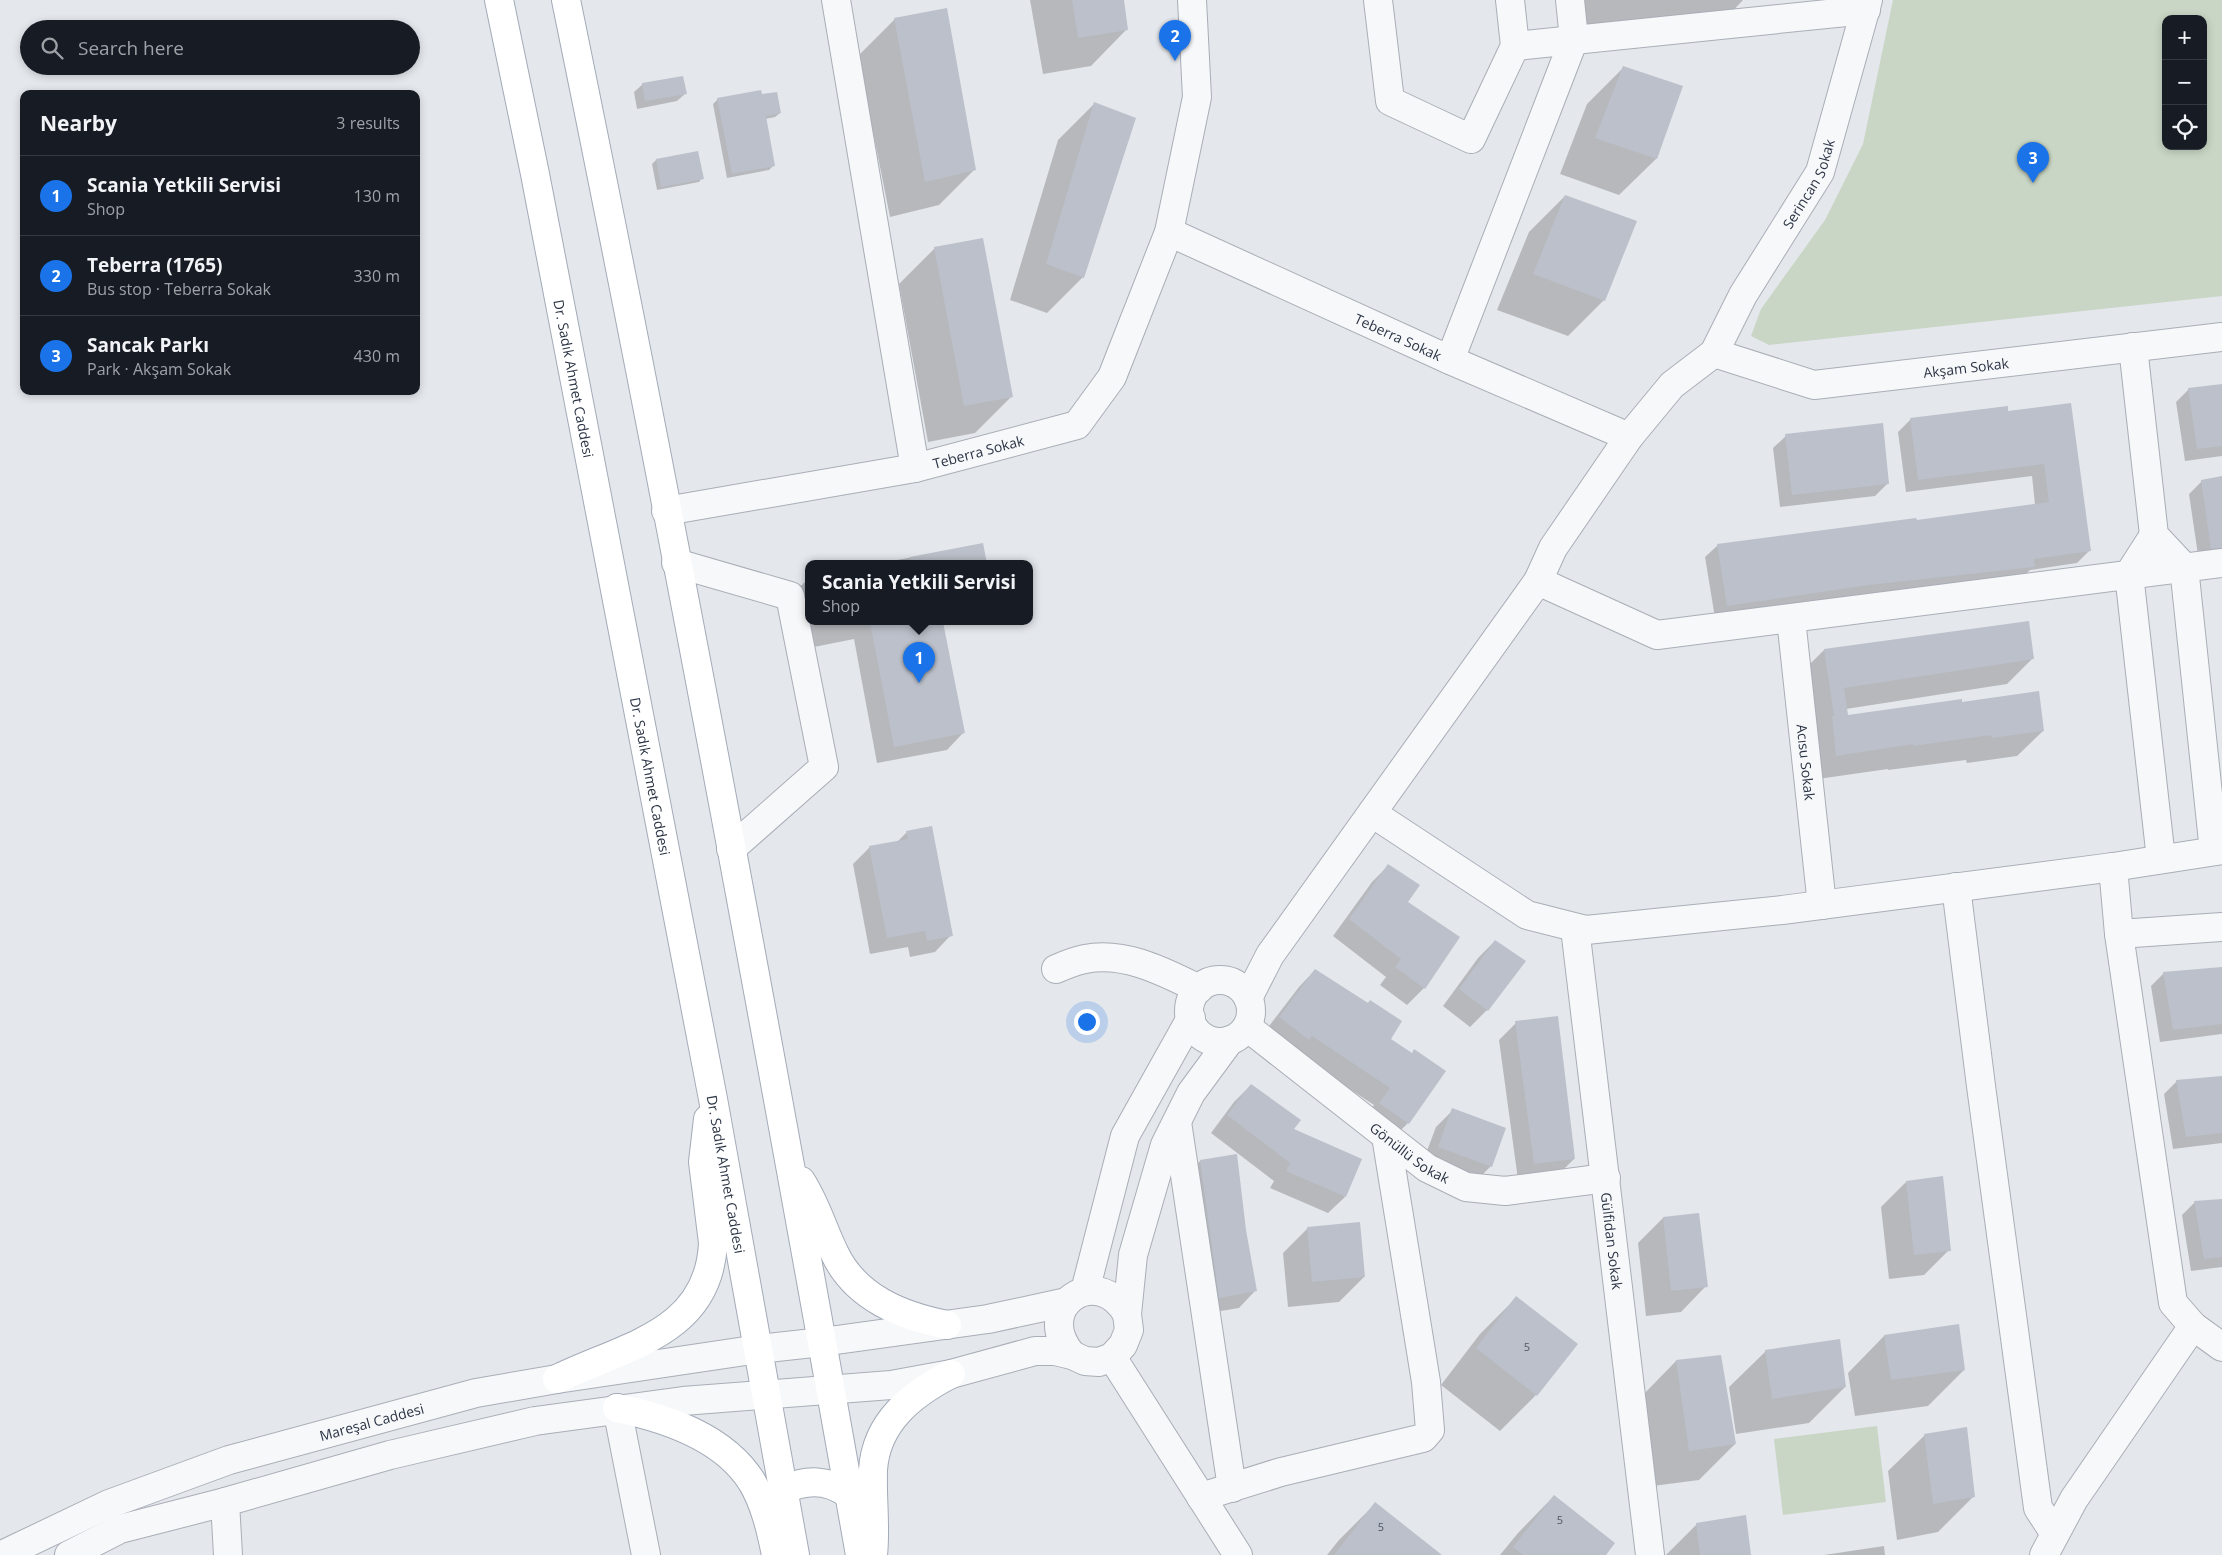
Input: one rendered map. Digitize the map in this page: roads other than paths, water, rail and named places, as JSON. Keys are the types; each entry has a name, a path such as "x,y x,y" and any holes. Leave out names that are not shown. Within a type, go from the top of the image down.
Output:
{"main road":[{"name":"Dr. Sadık Ahmet Caddesi","path":"499,0 535,174 713,1098 795,1555"},
{"path":"566,0 731,849 860,1555"},
{"path":"557,1379 657,1335 683,1315 698,1295 709,1270 713,1243 703,1162 706,1133 713,1098"},
{"path":"790,1165 818,1212 835,1254 853,1282 863,1291 891,1308 947,1325"},
{"path":"873,1555 875,1524 873,1469 881,1437 888,1424 908,1401 921,1391 952,1374"},
{"path":"617,1408 641,1413 677,1425 708,1441 731,1457 752,1483 761,1501 776,1555"},
{"path":"784,1490 797,1484 814,1481 830,1483 840,1487 849,1494"}],"street":[{"path":"836,0 915,468"},
{"name":"Teberra Sokak","path":"666,511 915,468 1077,425 1112,377 1169,232 1196,97 1192,0"},
{"path":"1378,0 1390,101 1471,139 1516,46 1510,0"},
{"path":"1450,360 1574,39 1570,0"},
{"path":"1516,46 1867,5"},
{"name":"Serincan Sokak","path":"1714,352 1743,295 1820,172 1867,5"},
{"name":"Teberra Sokak","path":"1169,232 1450,360 1629,437"},
{"name":"Akşam Sokak","path":"1714,352 1814,385 2222,337"},
{"path":"1372,813 1527,916 1586,930 1662,924 1822,905 2113,867 2218,850 2184,567 2154,535 2133,347"},
{"path":"1239,990 1270,955 1538,581 1553,548 1629,437 1672,385 1714,352"},
{"path":"2154,535 2129,574 2161,859"},
{"path":"676,563 790,596 824,767 731,849"},
{"path":"1538,581 1657,635 2222,563"},
{"name":"Acısu Sokak","path":"1791,619 1822,905"},
{"path":"2113,867 2119,934 2173,1303 2193,1326 2222,1347"},
{"path":"1956,887 1980,1086 2038,1508 2050,1545"},
{"path":"2119,934 2222,927"},
{"name":"Gülfidan Sokak","path":"1575,928 1650,1555"},
{"path":"1056,969 1085,959 1110,958 1154,967 1199,989"},
{"path":"69,1555 120,1529 225,1502 390,1455 495,1429 617,1408 767,1393 892,1385 952,1374 1035,1351 1055,1351 1072,1355 1084,1361 1099,1362 1112,1357 1124,1345 1129,1330 1127,1314 1133,1256 1165,1145 1191,1093 1251,1018 1251,1009 1239,990 1221,980 1208,983 1199,989 1191,1002 1193,1025 1204,1037 1214,1041 1238,1034"},
{"path":"1072,1355 1062,1343 1058,1330 1060,1315 1076,1297 1095,1260 1125,1136 1191,1018"},
{"name":"Gönüllü Sokak","path":"1238,1034 1386,1136 1427,1168 1466,1187 1505,1191 1606,1178"},
{"path":"1177,1122 1232,1488"},
{"path":"1202,1497 1281,1472 1422,1438 1430,1430 1426,1382 1386,1136"},
{"path":"1076,1297 1098,1291 1110,1295 1120,1303 1127,1314"},
{"name":"Mareşal Caddesi","path":"2,1555 108,1504 229,1460 476,1393 758,1349 988,1319 1076,1297"},
{"path":"2050,1545 2074,1499 2193,1326"},
{"path":"1112,1357 1238,1555"},
{"path":"617,1408 646,1555"},
{"path":"225,1502 228,1555"}],"place":[{"name":"Teberra (1765)","path":"1175,61"},
{"name":"Sancak Parkı","path":"2033,183"},
{"name":"Scania Yetkili Servisi","path":"919,683"}]}
